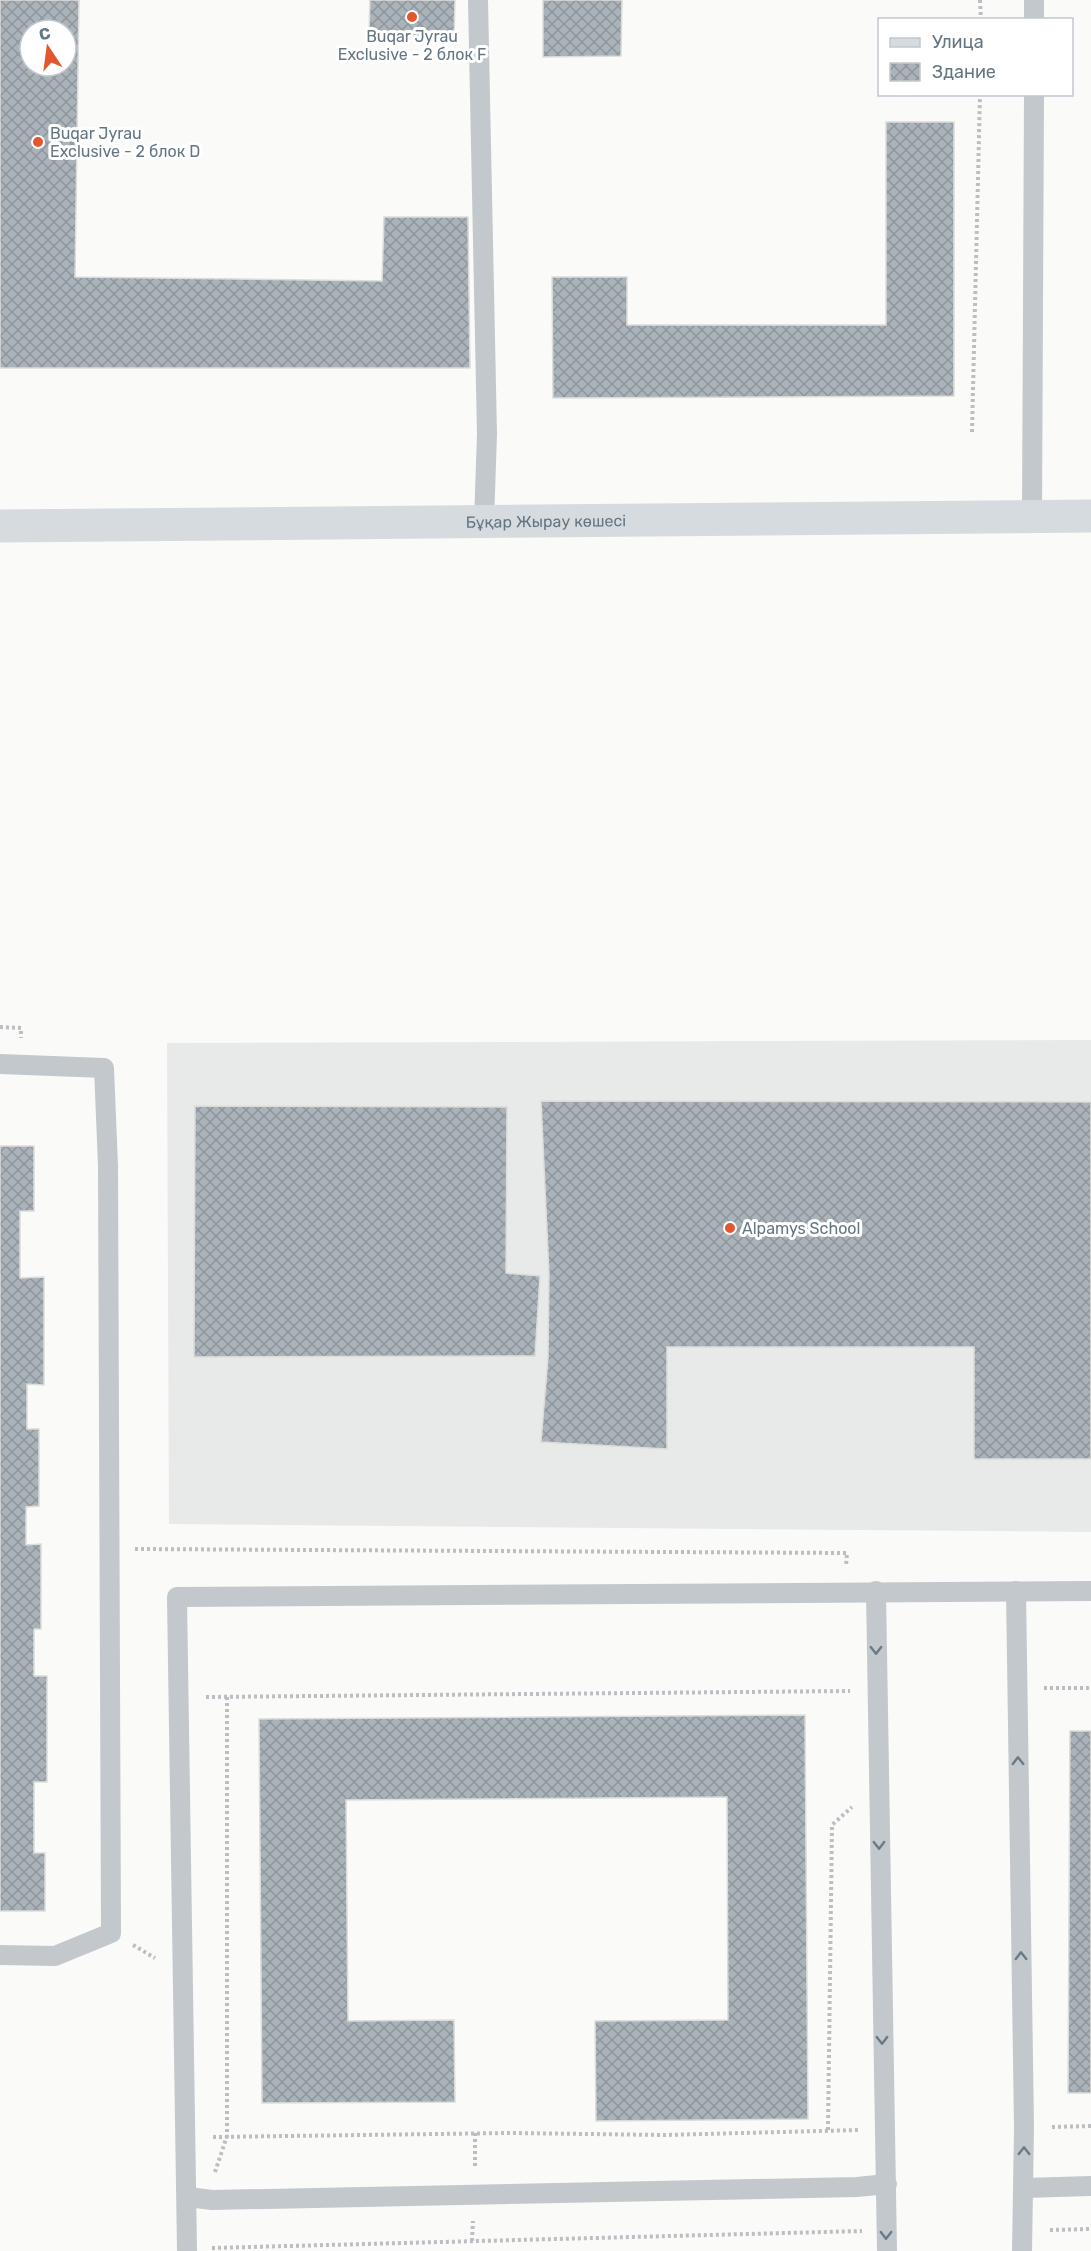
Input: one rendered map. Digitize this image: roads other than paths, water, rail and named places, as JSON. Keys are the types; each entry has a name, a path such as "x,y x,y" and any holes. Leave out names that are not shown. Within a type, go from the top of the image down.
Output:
{"street":[{"name":"Бұқар Жырау көшесі","path":"0,526 1091,516"}],"lane":[{"path":"478,0 487,434 484,522"},
{"path":"1034,0 1034,18"},
{"path":"1032,516 1034,96"},
{"path":"0,1064 104,1068 108,1166 111,1933 56,1956 0,1955"},
{"path":"876,1591 884,2129 887,2184 886,2242"},
{"path":"1016,1591 1024,2127 1022,2251"},
{"path":"187,2249 177,1596 1091,1591"},
{"path":"188,2197 212,2200 845,2187 887,2184"},
{"path":"1024,2188 1091,2186"}],"place":[{"name":"Buqar Jyrau Exclusive - 2 блок F","path":"412,17"},
{"name":"Buqar Jyrau Exclusive - 2 блок D","path":"38,142"},
{"name":"Alpamys School","path":"730,1228"}]}
